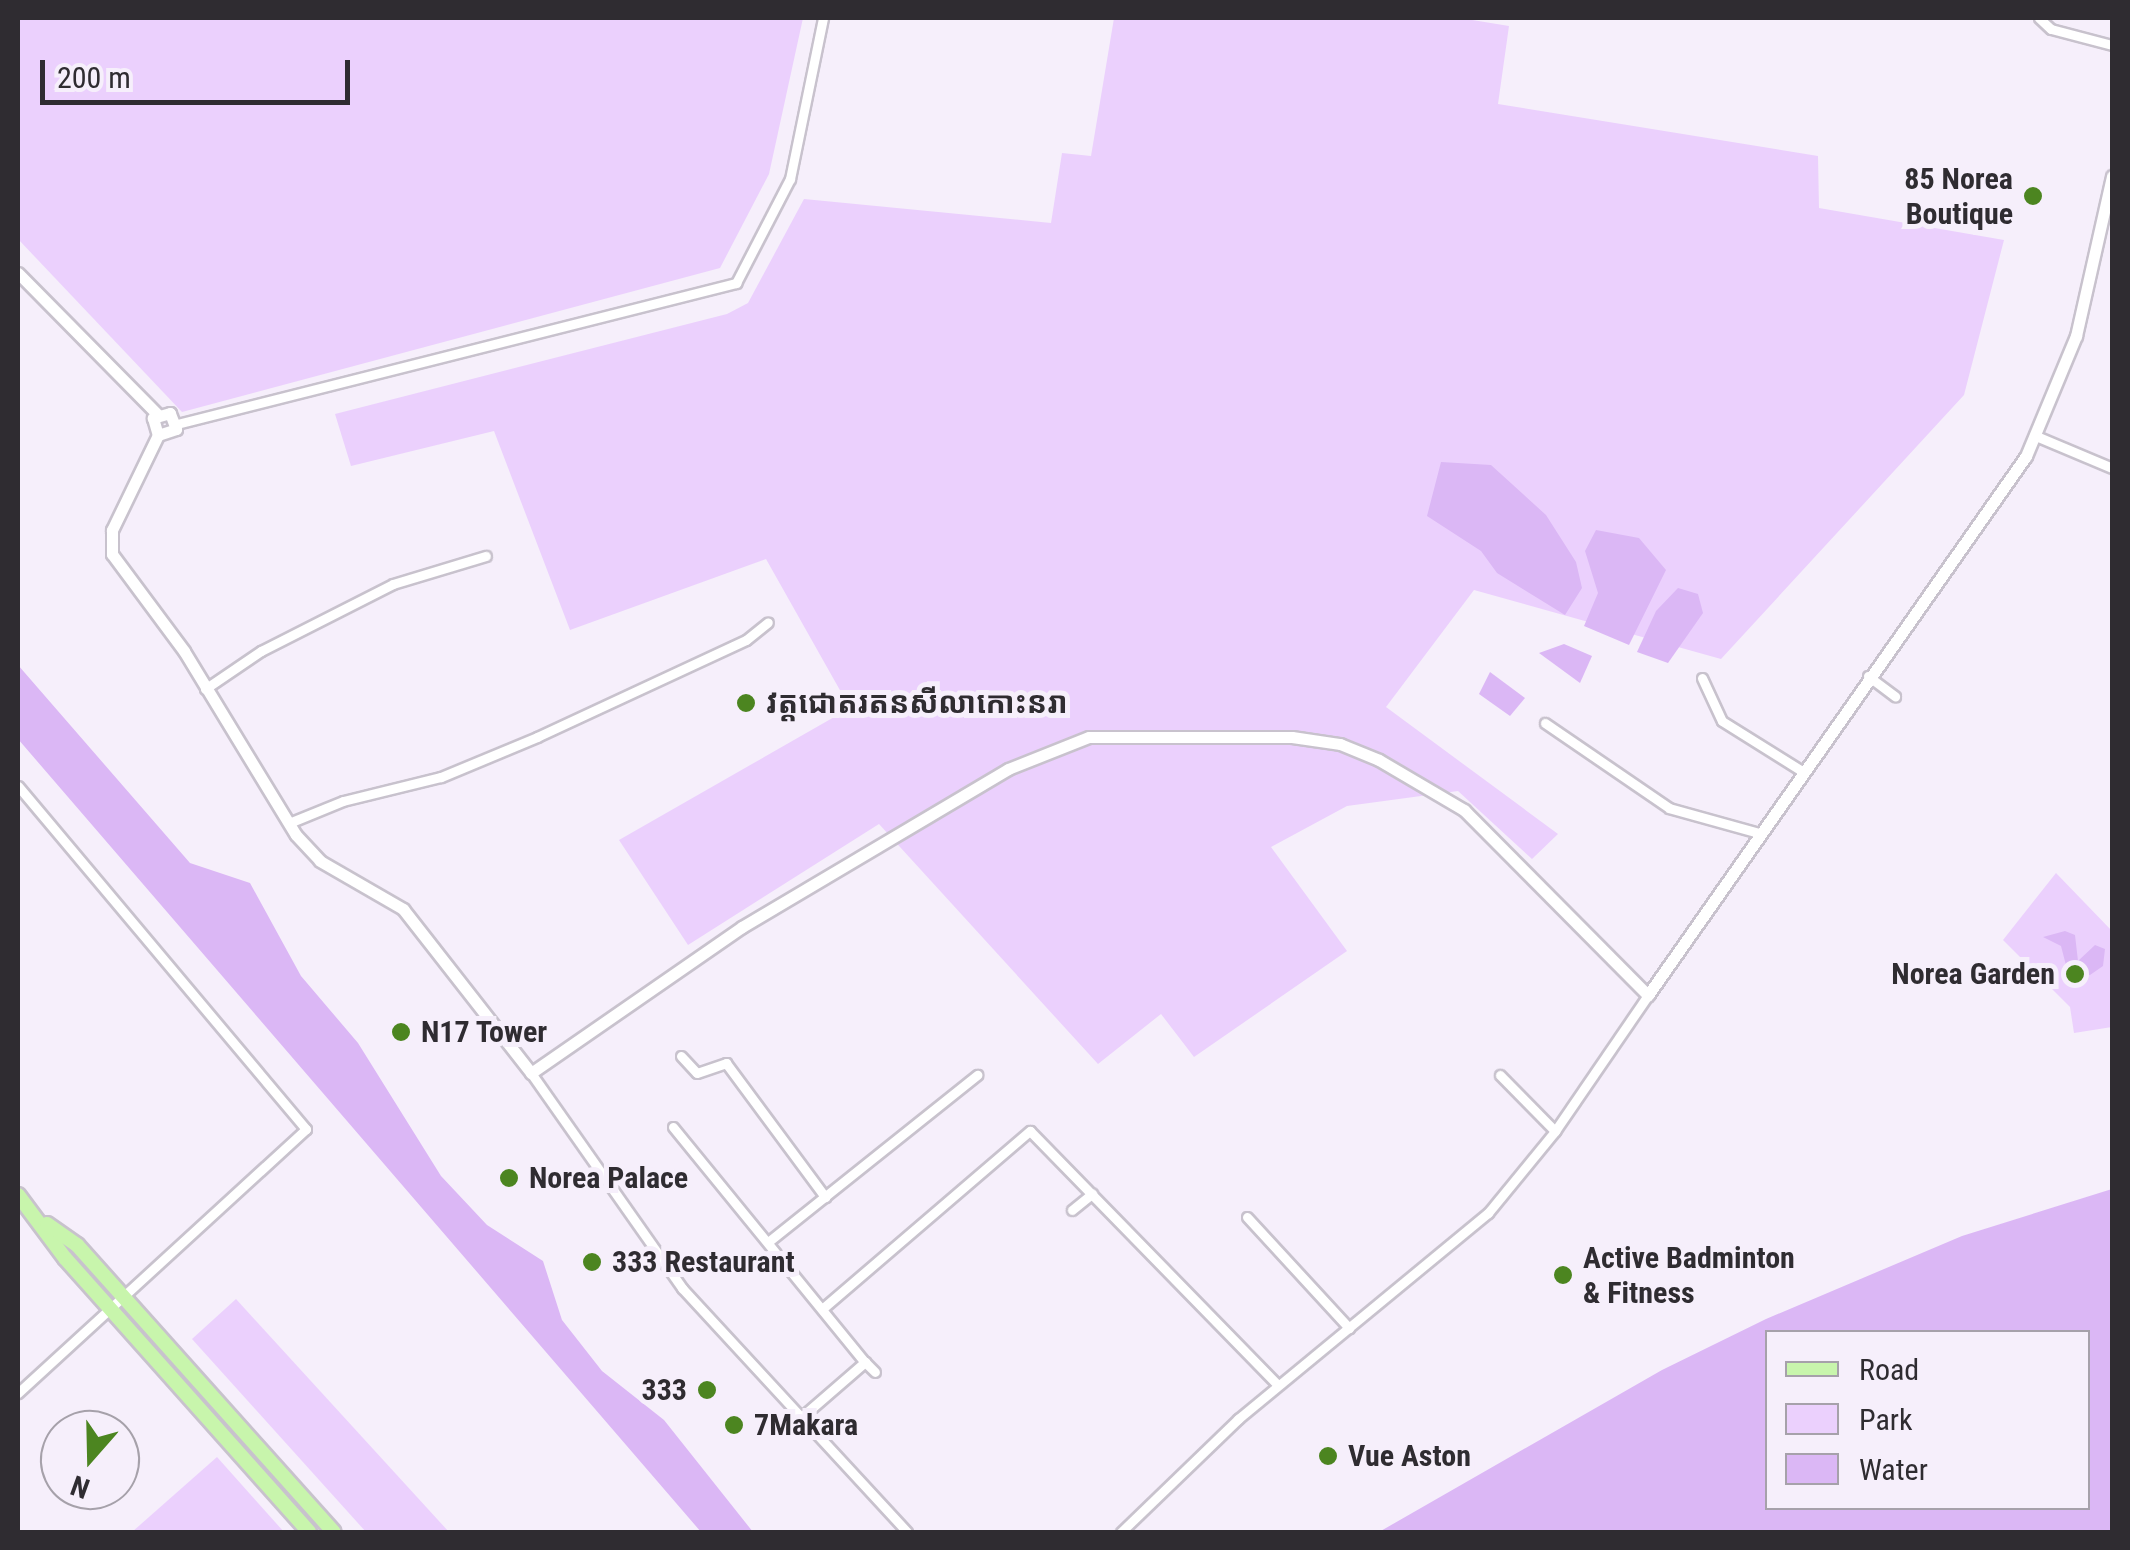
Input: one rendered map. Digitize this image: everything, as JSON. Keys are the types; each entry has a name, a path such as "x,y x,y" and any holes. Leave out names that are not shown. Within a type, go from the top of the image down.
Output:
{"main road":[{"path":"18,1195 110,1310 309,1532"},
{"path":"38,1218 77,1245 334,1532"}],"street":[{"path":"177,424 736,283 790,180 823,18"},
{"path":"2039,18 2051,28 2112,45"},
{"path":"1120,1532 1278,1386 1478,1222 1555,1131 1868,676 1955,560 2036,436 2076,336 2112,176"},
{"path":"18,273 157,414 170,414 177,424"},
{"path":"157,414 152,424 158,435"},
{"path":"158,435 172,435 177,424"},
{"path":"158,435 110,544 289,823 320,860 404,909 531,1074 651,1248 798,1420 906,1532"},
{"path":"2036,436 2112,468"},
{"path":"205,689 262,652 393,584 486,556"},
{"path":"289,823 343,801 440,777 537,737 746,640 768,622"},
{"path":"1868,676 1895,696"},
{"path":"1702,678 1722,720 1802,771"},
{"path":"1545,723 1669,808 1759,833"},
{"path":"531,1074 742,928 991,778 1064,743 1102,736 1292,737 1340,744 1379,760 1464,810 1648,995"},
{"path":"18,786 306,1130 18,1392"},
{"path":"680,1056 697,1073 726,1063 825,1197"},
{"path":"768,1242 977,1075"},
{"path":"1500,1075 1555,1131"},
{"path":"673,1126 875,1372"},
{"path":"822,1309 1030,1131 1278,1386"},
{"path":"1072,1210 1092,1194"},
{"path":"1246,1217 1349,1328"},
{"path":"798,1420 865,1362"}],"green space":[{"path":"18,18 803,18 769,174 720,268 182,412 18,239"},
{"path":"1114,18 1460,18 1509,26 1498,104 1818,156 1819,208 2004,240 1964,395 1721,659 1474,590 1386,707 1558,834 1532,859 1458,791 1347,806 1271,847 1347,951 1194,1057 1161,1014 1098,1064 879,824 688,945 619,840 850,708 766,559 570,630 494,431 351,466 335,414 727,314 748,303 804,199 1051,223 1062,153 1091,156"},
{"name":"Norea Garden","path":"2056,873 2112,931 2112,1027 2074,1033 2070,1007 2003,940"},
{"path":"236,1299 449,1532 366,1532 192,1339"},
{"path":"217,1457 284,1532 132,1532"}],"water":[{"path":"1441,462 1491,465 1546,515 1576,562 1582,588 1565,615 1497,573 1481,551 1427,516"},
{"path":"1596,530 1639,538 1666,570 1629,645 1584,626 1598,593 1585,551"},
{"path":"1678,588 1698,594 1703,613 1668,663 1637,652 1656,611"},
{"path":"1564,644 1592,656 1580,683 1539,653"},
{"path":"18,665 190,863 250,883 301,976 358,1043 441,1176 487,1225 543,1261 562,1320 602,1371 664,1420 753,1532 701,1532 18,739"},
{"path":"1490,672 1525,698 1510,716 1479,694"},
{"path":"2065,931 2075,935 2078,961 2095,945 2105,949 2103,966 2090,975 2068,973 2061,946 2043,937"},
{"path":"2112,1189 2112,1532 1379,1532 1662,1370 1766,1319 1962,1236"}],"place":[{"name":"85 Norea Boutique","path":"2033,196"},
{"name":"វត្តជោតរតនសីលាកោះនរា","path":"746,703"},
{"name":"Norea Garden","path":"2075,974"},
{"name":"N17 Tower","path":"401,1032"},
{"name":"Norea Palace","path":"509,1178"},
{"name":"333 Restaurant","path":"592,1262"},
{"name":"Active Badminton & Fitness","path":"1563,1275"},
{"name":"333","path":"707,1390"},
{"name":"7Makara","path":"734,1425"},
{"name":"Vue Aston","path":"1328,1456"}]}
